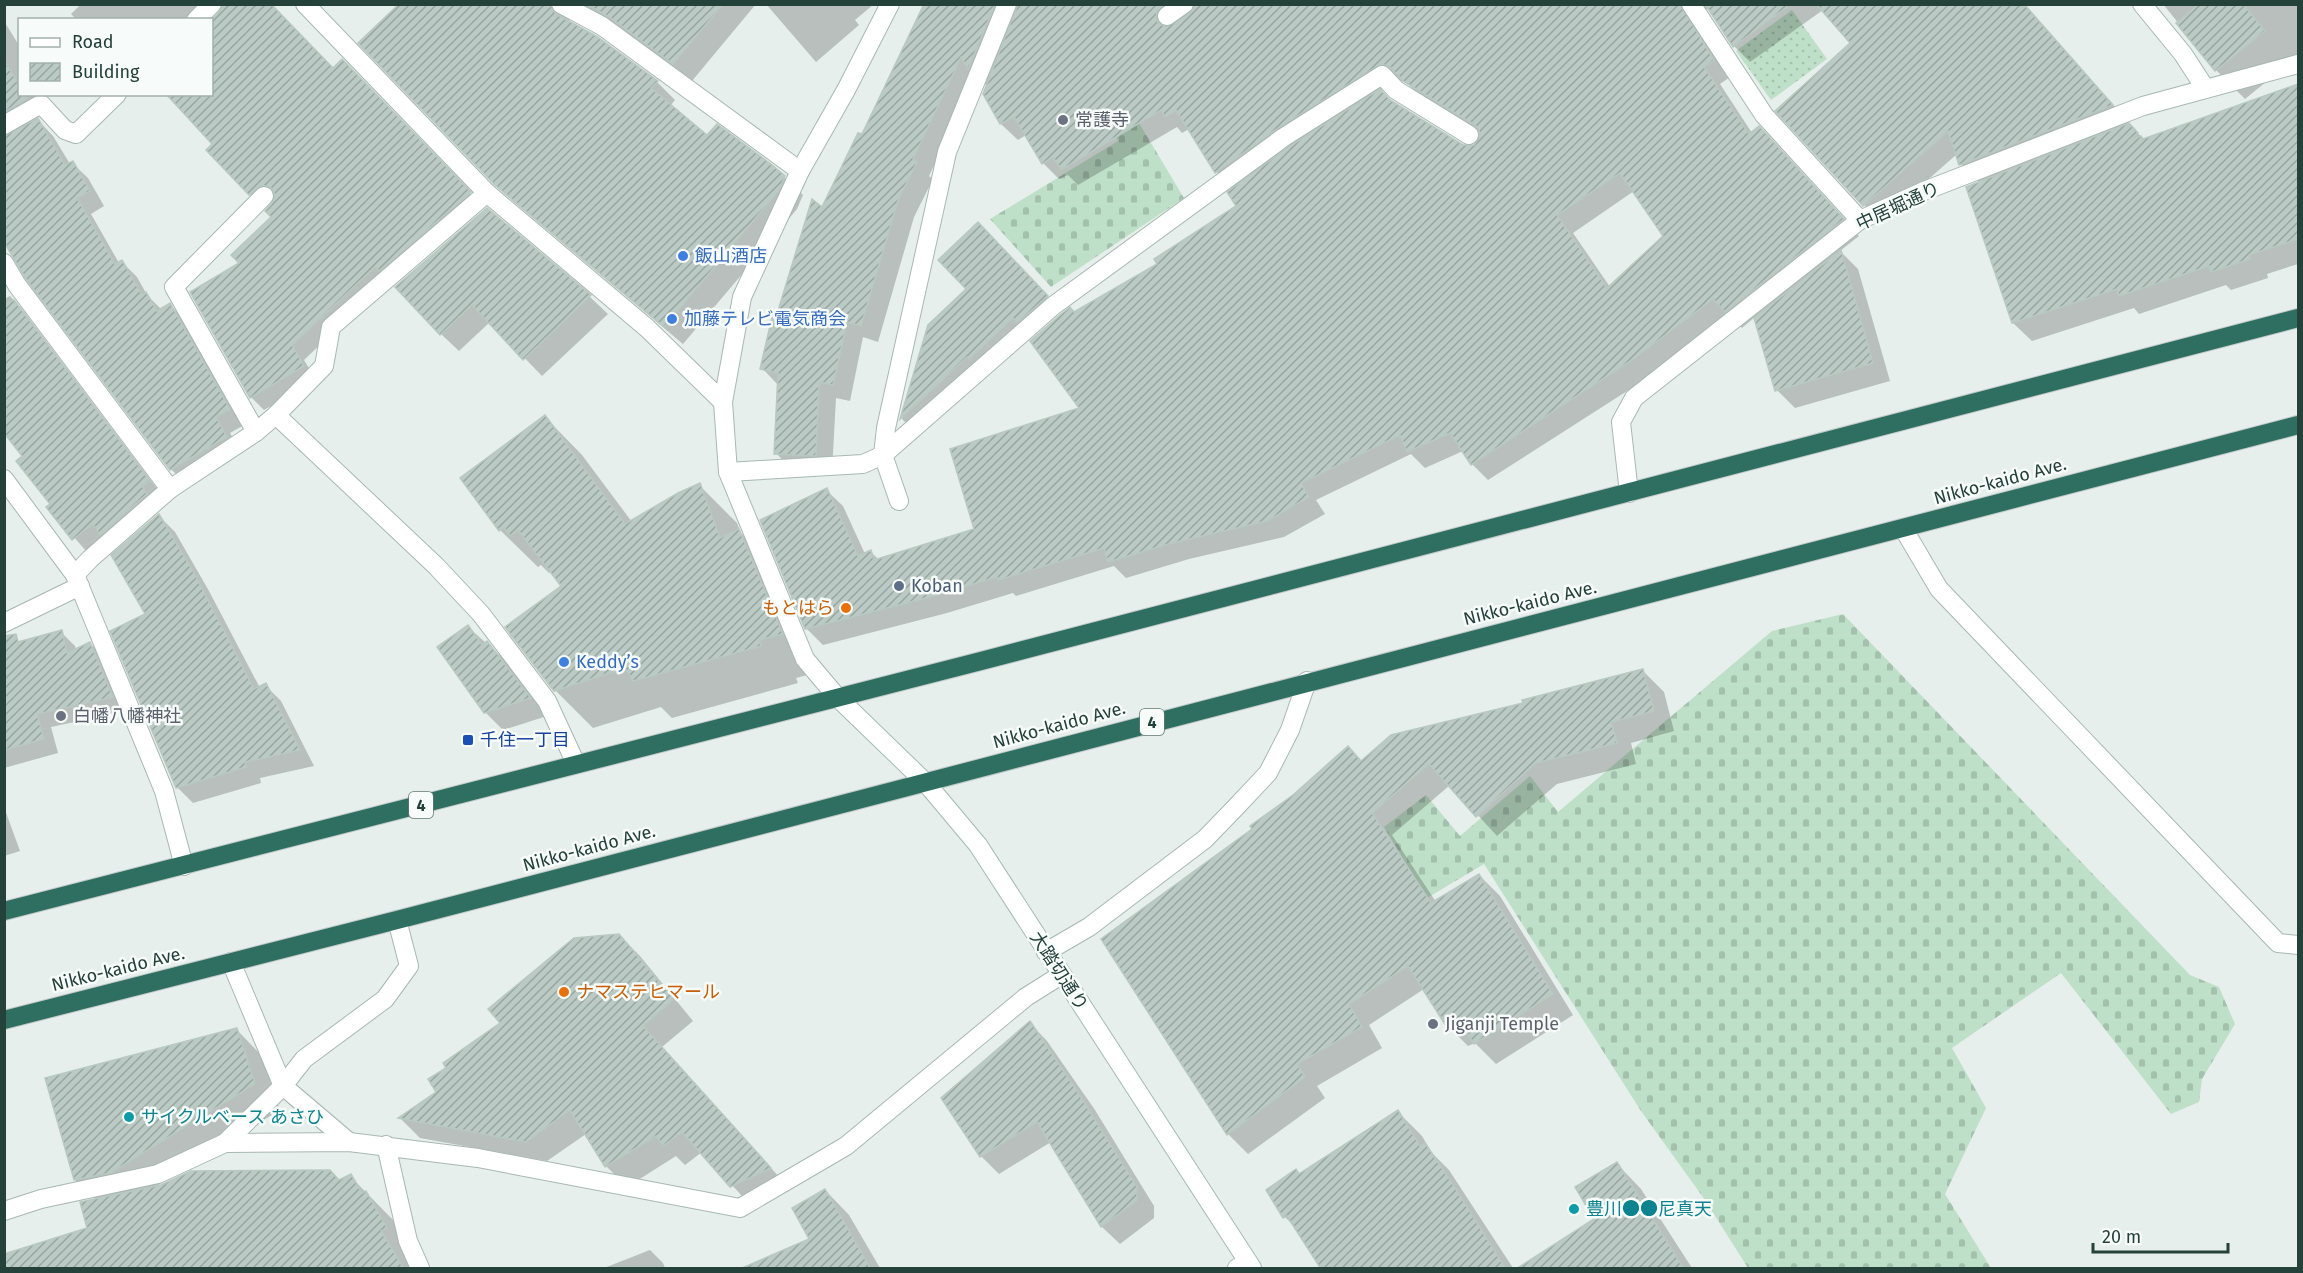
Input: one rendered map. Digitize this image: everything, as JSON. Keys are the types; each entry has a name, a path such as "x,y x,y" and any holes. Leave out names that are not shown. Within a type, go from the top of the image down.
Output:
{"highway":[{"name":"4","path":"4,911 1629,493 2298,318"},
{"name":"Nikko-kaido Ave.","path":"4,1020 926,783 1307,681 2298,424"}],"street":[{"path":"198,18 212,4"},
{"path":"305,4 487,193 647,328 723,402"},
{"path":"561,4 602,26 800,171"},
{"name":"大踏切通り","path":"890,4 846,90 800,171 742,297 723,402 728,472 806,659 837,697 926,783 978,845 1246,1267"},
{"path":"899,501 884,455 886,428 947,152 1007,4"},
{"path":"1167,16 1184,4"},
{"path":"1691,4 1764,115 1860,220"},
{"path":"2142,4 2183,54 2205,88"},
{"name":"中居堀通り","path":"1629,493 1621,422 1634,398 1860,220 1924,191 2144,106 2298,64"},
{"path":"728,472 863,464 884,455 1053,306 1284,137 1382,75 1396,90 1469,135"},
{"path":"4,125 41,104 65,130 76,134 115,96"},
{"path":"4,623 78,580 90,560 170,489 256,432 276,415 324,366 331,327 487,193"},
{"path":"256,432 174,288 264,195"},
{"path":"4,263 17,285 170,489"},
{"path":"276,415 436,566 481,614 547,701 576,764"},
{"path":"4,479 78,580 164,791 184,866"},
{"path":"1903,528 1935,582 1948,597 2278,943 2298,945"},
{"path":"1046,952 1089,927 1196,846 1236,807 1268,772 1290,730 1307,681"},
{"path":"4,1211 41,1199 158,1174 225,1143 283,1086 304,1059 385,999 409,966 397,920"},
{"path":"231,962 283,1086 349,1142"},
{"path":"225,1143 349,1142 386,1145 478,1158 740,1208 846,1146 1026,997 1061,975"},
{"path":"386,1145 408,1241 420,1269"}],"green space":[{"path":"1792,10 1827,59 1771,100 1736,51"},
{"path":"1136,118 1184,198 1051,287 990,219 1118,141 1114,131"},
{"path":"1843,614 2190,975 2219,987 2235,1024 2202,1079 2199,1102 2171,1114 2061,973 1952,1048 1986,1108 1945,1194 1991,1268 1748,1268 1705,1200 1641,1111 1484,864 1427,898 1384,827 1426,795 1460,836 1530,776 1558,812 1772,631"}],"building":[{"path":"223,4 271,4 333,68 342,59 471,192 379,271 375,267 292,345 304,366 250,398 190,292 239,263 231,255 271,217 265,211 272,203 275,194 271,188 262,185 249,195 206,150 212,144 168,96 213,96 213,19"},
{"path":"399,4 550,4 556,14 596,36 658,81 651,88 707,135 717,124 772,165 785,176 779,190 664,327 495,185 358,43"},
{"path":"586,4 723,4 673,64 609,17"},
{"path":"924,4 995,4 968,69 961,57 913,159 917,162 898,200 861,326 847,322 833,385 819,382 816,456 774,454 778,373 760,369 773,313 777,314 812,199 822,207 858,133 862,134"},
{"path":"1018,4 1164,4 1157,11 1156,18 1158,23 1167,27 1190,13 1195,4 1680,4 1714,60 1704,67 1749,134 1759,126 1844,219 1725,312 1713,299 1632,360 1471,465 1450,433 1407,452 1400,435 1301,483 1309,497 1267,521 1172,543 1108,562 1104,548 998,580 997,577 805,629 760,520 827,488 858,556 871,550 874,560 974,529 950,449 1079,408 1030,341 1070,307 1074,312 1157,264 1154,259 1236,206 1227,192 1290,146 1380,89 1390,100 1463,145 1474,145 1480,136 1475,125 1403,81 1390,67 1381,64 1278,128 1215,173 1176,110 1165,117 1161,110 1061,170 1053,157 1042,164 1014,117 1000,124 983,94","holes":["1620,173 1663,236 1607,288 1557,215"]},
{"path":"1705,4 1791,4 1733,47"},
{"path":"1816,4 2024,4 2113,105 1959,165 1948,131 1863,206 1775,111 1850,43"},
{"path":"2199,4 2243,4 2265,31 2215,71 2176,23"},
{"path":"4,60 18,83 18,96 26,96 27,99 4,112"},
{"path":"2298,84 2298,239 2249,255 2250,259 2211,272 2209,266 2119,296 2117,289 2012,323 1966,187 2129,123 2138,133 2128,141 2141,136 2143,139"},
{"path":"38,118 65,165 73,161 90,191 77,198 115,264 122,260 142,295 146,292 157,311 170,303 230,409 216,417 227,437 170,470 26,279 4,242 4,136"},
{"path":"487,208 591,295 523,360 472,305 440,335 395,287"},
{"path":"978,222 1048,296 1017,323 1013,318 900,419 928,325 966,289 938,260"},
{"path":"1841,250 1873,363 1775,391 1754,318"},
{"path":"14,300 150,481 142,486 147,494 100,535 93,524 72,540 46,507 50,504 16,461 22,456 4,433 4,304"},
{"path":"545,415 625,524 700,483 720,538 739,529 783,634 759,640 761,646 633,681 625,668 554,691 505,627 561,586 518,530 510,536 504,527 499,531 460,478"},
{"path":"159,514 194,573 254,689 266,683 300,750 245,762 246,767 176,788 110,631 145,614 111,555"},
{"path":"468,625 482,645 487,641 531,698 484,713 437,647"},
{"path":"62,630 67,653 90,642 113,697 37,714 44,739 4,750 4,636 16,634 18,642"},
{"path":"1643,669 1654,711 1611,722 1617,743 1536,763 1476,817 1429,764 1372,813 1431,903 1479,874 1553,994 1474,1044 1459,1021 1446,1026 1408,966 1349,1004 1362,1027 1297,1064 1305,1077 1227,1135 1101,939 1252,829 1250,826 1293,795 1348,746 1361,761 1391,735 1523,703 1522,700"},
{"path":"619,934 674,999 643,1026 771,1168 730,1187 682,1132 663,1146 656,1136 605,1167 570,1110 526,1142 398,1118 436,1092 428,1079 446,1068 443,1063 500,1023 488,1009 574,938"},
{"path":"1030,1021 1137,1187 1137,1200 1101,1227 1037,1122 980,1157 941,1098"},
{"name":"サイクルベース あさひ","path":"237,1028 255,1084 112,1172 114,1172 74,1180 45,1078"},
{"path":"1398,1110 1420,1146 1425,1143 1506,1269 1321,1269 1287,1216 1283,1218 1266,1190 1296,1169 1299,1174"},
{"path":"1617,1162 1684,1269 1516,1269 1594,1219 1575,1187"},
{"path":"330,1170 339,1180 351,1174 362,1193 366,1191 387,1228 381,1231 404,1269 4,1269 4,1254 87,1228 80,1202 161,1185 191,1171"},
{"path":"825,1189 871,1269 740,1269 809,1239 792,1208"}],"place":[{"name":"常護寺","path":"1063,120"},
{"name":"飯山酒店","path":"683,256"},
{"name":"加藤テレビ電気商会","path":"672,319"},
{"name":"Koban","path":"899,586"},
{"name":"もとはら","path":"846,608"},
{"name":"Keddy’s","path":"564,662"},
{"name":"白幡八幡神社","path":"61,716"},
{"name":"千住一丁目","path":"468,740"},
{"name":"ナマステヒマール","path":"564,992"},
{"name":"Jiganji Temple","path":"1433,1024"},
{"name":"サイクルベース あさひ","path":"129,1117"},
{"name":"豊川●●尼真天","path":"1574,1209"}]}
